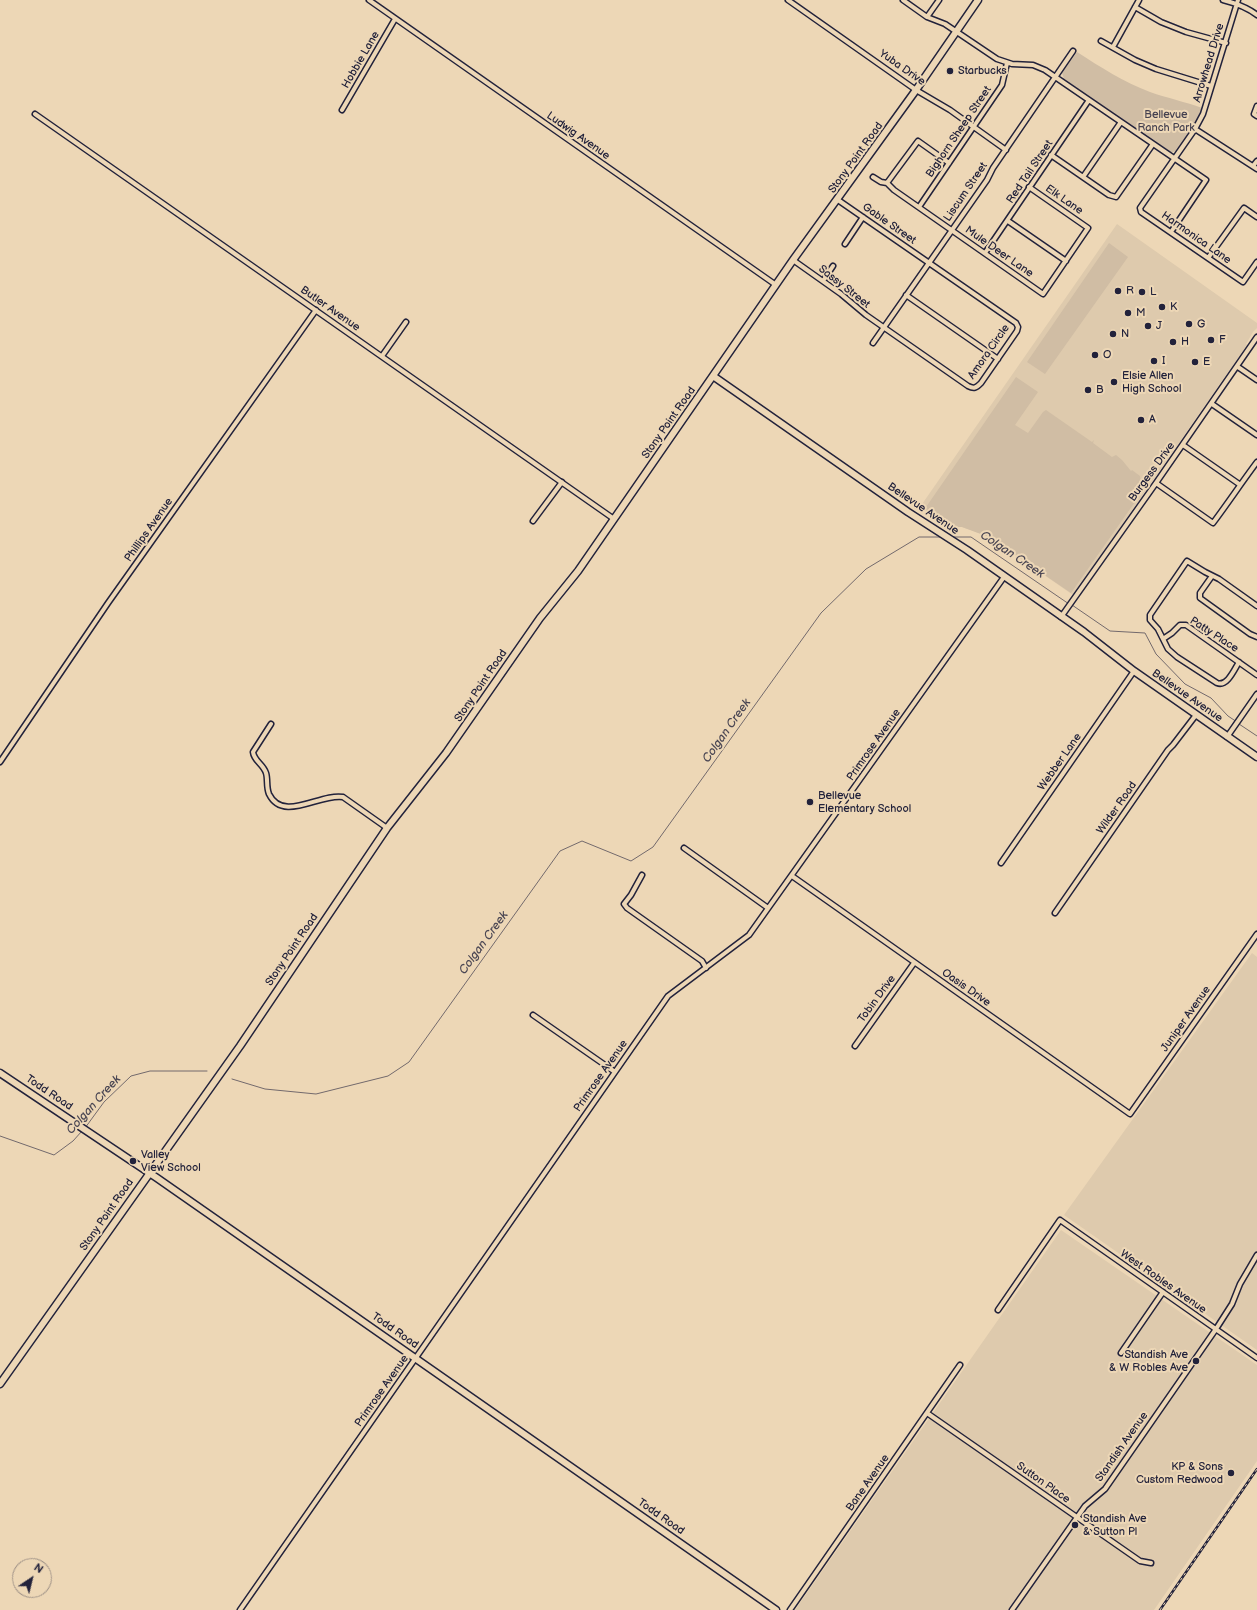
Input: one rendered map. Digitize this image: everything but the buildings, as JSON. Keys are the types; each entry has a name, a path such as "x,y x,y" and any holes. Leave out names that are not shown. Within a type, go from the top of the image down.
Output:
{"main road":[{"name":"Stony Point Road","path":"0,1384 149,1172 240,1046 387,828 446,753 536,623 578,570 793,260 838,200 978,0"},
{"name":"Bellevue Avenue","path":"713,376 1062,617 1134,672 1257,757"},
{"name":"Todd Road","path":"0,1073 149,1172 776,1610"}],"street":[{"name":"Ludwig Avenue","path":"369,0 776,285"},
{"name":"Yuba Drive","path":"788,0 916,90 1006,150"},
{"path":"903,0 927,17 945,24 992,56 1007,63 1039,67 1056,77 1206,180 1170,232"},
{"path":"927,17 939,0"},
{"path":"1113,47 1139,0"},
{"path":"1223,0 1237,2 1257,14"},
{"name":"Arrowhead Drive","path":"1140,208 1195,129 1203,114 1226,43 1237,2"},
{"path":"1135,7 1161,22 1186,32 1226,43"},
{"name":"Hobbie Lane","path":"342,110 395,18"},
{"path":"1101,41 1135,60 1156,69 1211,86"},
{"name":"Liscum Street","path":"873,343 1073,52"},
{"name":"Bighorn Sheep Street","path":"919,207 1002,85 1007,63"},
{"name":"Red Tail Street","path":"985,253 1089,100"},
{"path":"1257,106 1254,114 1257,116"},
{"name":"Butler Avenue","path":"35,114 614,519"},
{"path":"1083,177 1121,122"},
{"path":"1195,129 1257,170"},
{"path":"887,183 918,141 949,163"},
{"path":"1051,155 1109,195 1116,197 1153,144"},
{"path":"1253,166 1257,161"},
{"name":"Mule Deer Lane","path":"873,176 881,182 887,183 894,190 1043,294 1066,261"},
{"name":"Elk Lane","path":"1029,187 1088,228 1066,261"},
{"name":"Gable Street","path":"838,200 929,263"},
{"name":"Harmonica Lane","path":"1140,208 1141,212 1243,282 1257,262"},
{"path":"1208,258 1244,208 1257,217"},
{"path":"845,244 863,217"},
{"path":"1008,221 1066,261"},
{"name":"Sassy Street","path":"793,260 884,327"},
{"name":"Amora Circle","path":"884,327 973,388 977,387 981,383 998,359 1017,331 1018,327 1016,323 929,263"},
{"path":"823,281 833,266"},
{"path":"906,295 998,359"},
{"name":"Phillips Avenue","path":"0,762 108,603 316,310"},
{"path":"382,356 406,322"},
{"name":"Burgess Drive","path":"1062,617 1238,367 1257,337"},
{"path":"1238,367 1257,380"},
{"path":"1212,404 1257,436"},
{"path":"1183,445 1239,484"},
{"path":"1156,483 1213,523 1225,508 1239,484 1257,462"},
{"path":"533,521 562,482"},
{"path":"1240,662 1225,682 1219,684 1172,653 1167,647 1158,629 1150,620 1150,615 1187,561 1219,579 1257,606"},
{"path":"1212,576 1200,593 1200,598 1250,634 1257,637"},
{"name":"Primrose Avenue","path":"240,1610 668,996 749,935 1004,577"},
{"name":"Patty Place","path":"1163,639 1180,625 1186,625 1257,675"},
{"name":"Webber Lane","path":"1001,863 1134,672"},
{"path":"1227,736 1257,694"},
{"name":"Wilder Road","path":"1054,913 1168,750 1174,745 1196,715"},
{"path":"271,724 253,752 254,757 266,773 267,787 273,799 284,807 292,807 336,796 343,798 387,828"},
{"path":"684,848 768,908"},
{"path":"642,875 631,895 624,904 638,916 702,961 706,968"},
{"name":"Oasis Drive","path":"792,876 1130,1114"},
{"name":"Juniper Avenue","path":"1130,1114 1257,934"},
{"name":"Tobin Drive","path":"855,1046 914,963"},
{"path":"533,1015 615,1072"},
{"name":"West Robles Avenue","path":"998,1310 1060,1220 1257,1358"},
{"name":"Standish Avenue","path":"1012,1610 1085,1506 1105,1489 1216,1329 1232,1304 1240,1284 1257,1255"},
{"path":"1121,1353 1163,1292"},
{"name":"Bane Avenue","path":"790,1610 960,1365"},
{"name":"Sutton Place","path":"927,1413 1140,1561 1150,1563"}],"shaded area":[{"name":"Elsie Allen High School","path":"1117,224 1257,323 1257,328 1253,332 1246,344 1247,345 1073,595 989,537 962,527 949,527 920,507"},
{"path":"1252,953 1257,957 1257,1350 1064,1215"},
{"path":"1061,1230 1257,1365 1257,1461 1154,1610 795,1610"}],"green space":[{"name":"Bellevue Ranch Park","path":"1077,52 1131,84 1156,94 1202,108 1195,124 1176,151 1170,152 1064,79 1062,73"},
{"path":"1109,243 1128,257 1045,374 1027,362"},
{"path":"1016,377 1038,392 1015,425 1028,433 1046,410 1092,442 1094,440 1093,443 1112,457 1116,455 1131,471 1132,470 1140,476 1142,492 1071,593 989,537 962,527 949,527 924,510"}],"waterway":[{"name":"Colgan Creek","path":"232,1079 265,1089 316,1094 388,1076 409,1062 560,851 582,841 631,861 653,847 821,613 866,569 919,537 942,537"},
{"name":"Colgan Creek","path":"951,537 971,537 1069,604"},
{"name":"Colgan Creek","path":"1072,605 1110,631 1145,633 1156,654 1185,684 1211,698 1228,716 1237,722"},
{"name":"Colgan Creek","path":"1239,724 1257,736"},
{"name":"Colgan Creek","path":"85,1128 104,1102 131,1076 150,1071 207,1071"},
{"name":"Colgan Creek","path":"0,1136 54,1155 73,1141 82,1131"}],"railway":[{"path":"1160,1610 1257,1469"}],"place":[{"name":"Starbucks","path":"950,71"},
{"name":"R","path":"1118,291"},
{"name":"L","path":"1142,292"},
{"name":"K","path":"1162,307"},
{"name":"M","path":"1128,313"},
{"name":"G","path":"1189,324"},
{"name":"J","path":"1148,326"},
{"name":"N","path":"1113,334"},
{"name":"F","path":"1211,340"},
{"name":"H","path":"1173,342"},
{"name":"O","path":"1095,355"},
{"name":"I","path":"1154,361"},
{"name":"E","path":"1195,362"},
{"name":"Elsie Allen High School","path":"1114,382"},
{"name":"B","path":"1088,390"},
{"name":"A","path":"1141,420"},
{"name":"Bellevue Elementary School","path":"810,802"},
{"name":"Valley View School","path":"133,1161"},
{"name":"Standish Ave & W Robles Ave","path":"1196,1361"},
{"name":"KP & Sons Custom Redwood","path":"1231,1473"},
{"name":"Standish Ave & Sutton Pl","path":"1075,1525"}]}
